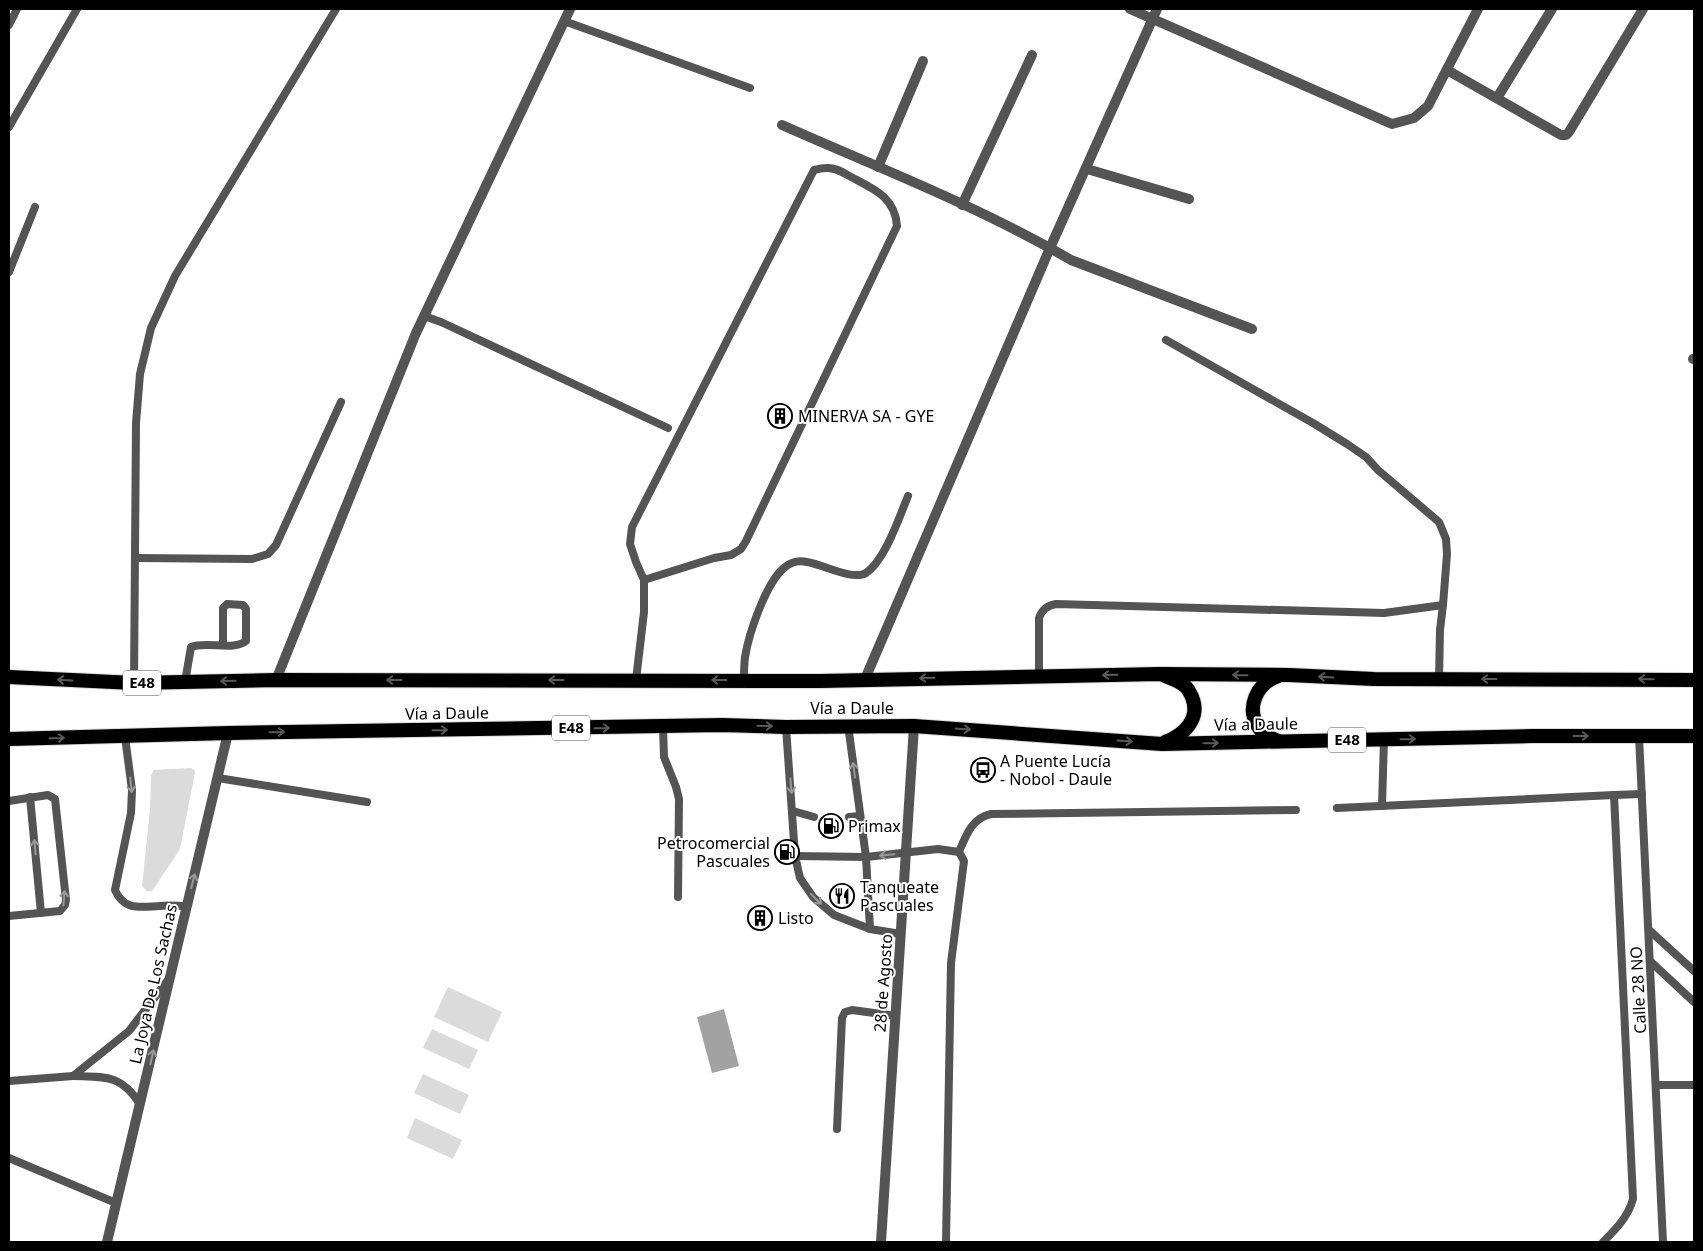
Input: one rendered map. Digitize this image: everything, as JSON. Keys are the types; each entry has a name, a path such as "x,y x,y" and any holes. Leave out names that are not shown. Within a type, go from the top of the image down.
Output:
{"highway":[{"name":"Vía a Daule","path":"9,677 134,683 276,680 865,679 1159,674 1289,675 1374,679 1694,680"},
{"path":"1159,674 1179,681 1188,688 1194,702 1194,713 1191,723 1177,738 1162,744"},
{"path":"1279,741 1268,736 1259,728 1253,716 1253,704 1257,692 1265,682 1276,676 1289,675"},
{"name":"Vía a Daule","path":"9,739 228,733 722,725 786,727 848,725 914,726 1162,744 1532,736 1694,736"}],"street":[{"path":"276,680 424,316 570,9"},
{"path":"1130,9 1392,124 1408,121 1428,106 1478,9"},
{"path":"865,679 1050,248 1157,9"},
{"path":"1497,98 1552,9"},
{"path":"1447,70 1561,135 1566,135 1643,9"},
{"path":"962,205 1032,55"},
{"path":"878,167 923,61"},
{"path":"782,125 962,205 1071,260 1252,329"},
{"path":"1087,169 1189,199"},
{"name":"28 de Agosto","path":"881,1242 914,726"},
{"name":"La Joya De Los Sachas","path":"106,1242 228,733"}],"lane":[{"path":"9,25 18,9"},
{"path":"9,126 77,9"},
{"path":"134,683 136,423 140,374 151,328 175,276 336,9"},
{"path":"564,21 750,88"},
{"path":"636,680 644,612 644,580 630,544 632,527 814,170 835,169 876,190 891,205 896,215 897,226 746,541 740,549 731,555 714,558 644,580"},
{"path":"9,272 35,207"},
{"path":"424,316 441,322 668,428"},
{"path":"1166,340 1347,444 1366,458 1439,522 1446,539 1447,554 1440,630 1439,679"},
{"path":"135,558 252,559 268,554 276,545 341,402"},
{"path":"744,680 745,658 759,610 770,587 784,567 793,562 806,561 852,575 864,574 880,558 908,496"},
{"path":"185,682 190,647 241,644 246,640 246,609 243,605 228,604 223,608 223,645"},
{"path":"1039,676 1039,618 1042,611 1048,606 1056,604 1384,614 1443,605"},
{"path":"848,725 866,857 870,929"},
{"path":"664,727 664,757 679,799 678,898"},
{"path":"786,727 795,856 800,878 813,897 834,915 870,929 901,934"},
{"name":"Calle 28 NO","path":"1640,736 1663,1242"},
{"path":"124,737 132,790 131,806 115,890 119,899 128,905 140,907 187,906"},
{"path":"1382,806 1384,739"},
{"path":"218,778 367,802"},
{"path":"1337,808 1642,794"},
{"path":"9,801 48,795 53,797 56,803 66,900 65,905 60,911 9,916"},
{"path":"1603,1242 1630,1211 1633,1199 1614,795"},
{"path":"30,797 41,913"},
{"path":"959,852 971,826 978,819 991,814 1296,810"},
{"path":"793,811 814,817"},
{"path":"848,817 860,816"},
{"path":"795,856 866,857 938,850 959,852"},
{"path":"946,1242 951,963 965,866 959,852"},
{"path":"1648,930 1694,971"},
{"path":"1650,961 1694,1002"},
{"path":"73,1076 128,1031 171,976"},
{"path":"837,1128 842,1018 846,1012 852,1010 896,1016"},
{"path":"9,1080 73,1076 107,1077 124,1085 132,1092 140,1104"},
{"path":"1656,1085 1694,1085"},
{"path":"9,1158 116,1203"}],"shaded area":[{"path":"191,768 195,772 180,849 152,891 147,891 142,886 150,810 151,775 154,770"},
{"path":"448,987 502,1012 488,1042 434,1017"},
{"path":"724,1009 739,1066 712,1073 697,1017"},
{"path":"432,1029 478,1050 469,1069 423,1048"},
{"path":"423,1074 469,1095 460,1114 414,1093"},
{"path":"415,1118 462,1140 453,1159 407,1138"}],"place":[{"name":"MINERVA SA - GYE","path":"780,416"},
{"name":"A Puente Lucía - Nobol - Daule","path":"983,770"},
{"name":"Primax","path":"831,826"},
{"name":"Petrocomercial Pascuales","path":"787,852"},
{"name":"Tanqueate Pascuales","path":"842,896"},
{"name":"Listo","path":"760,918"}]}
